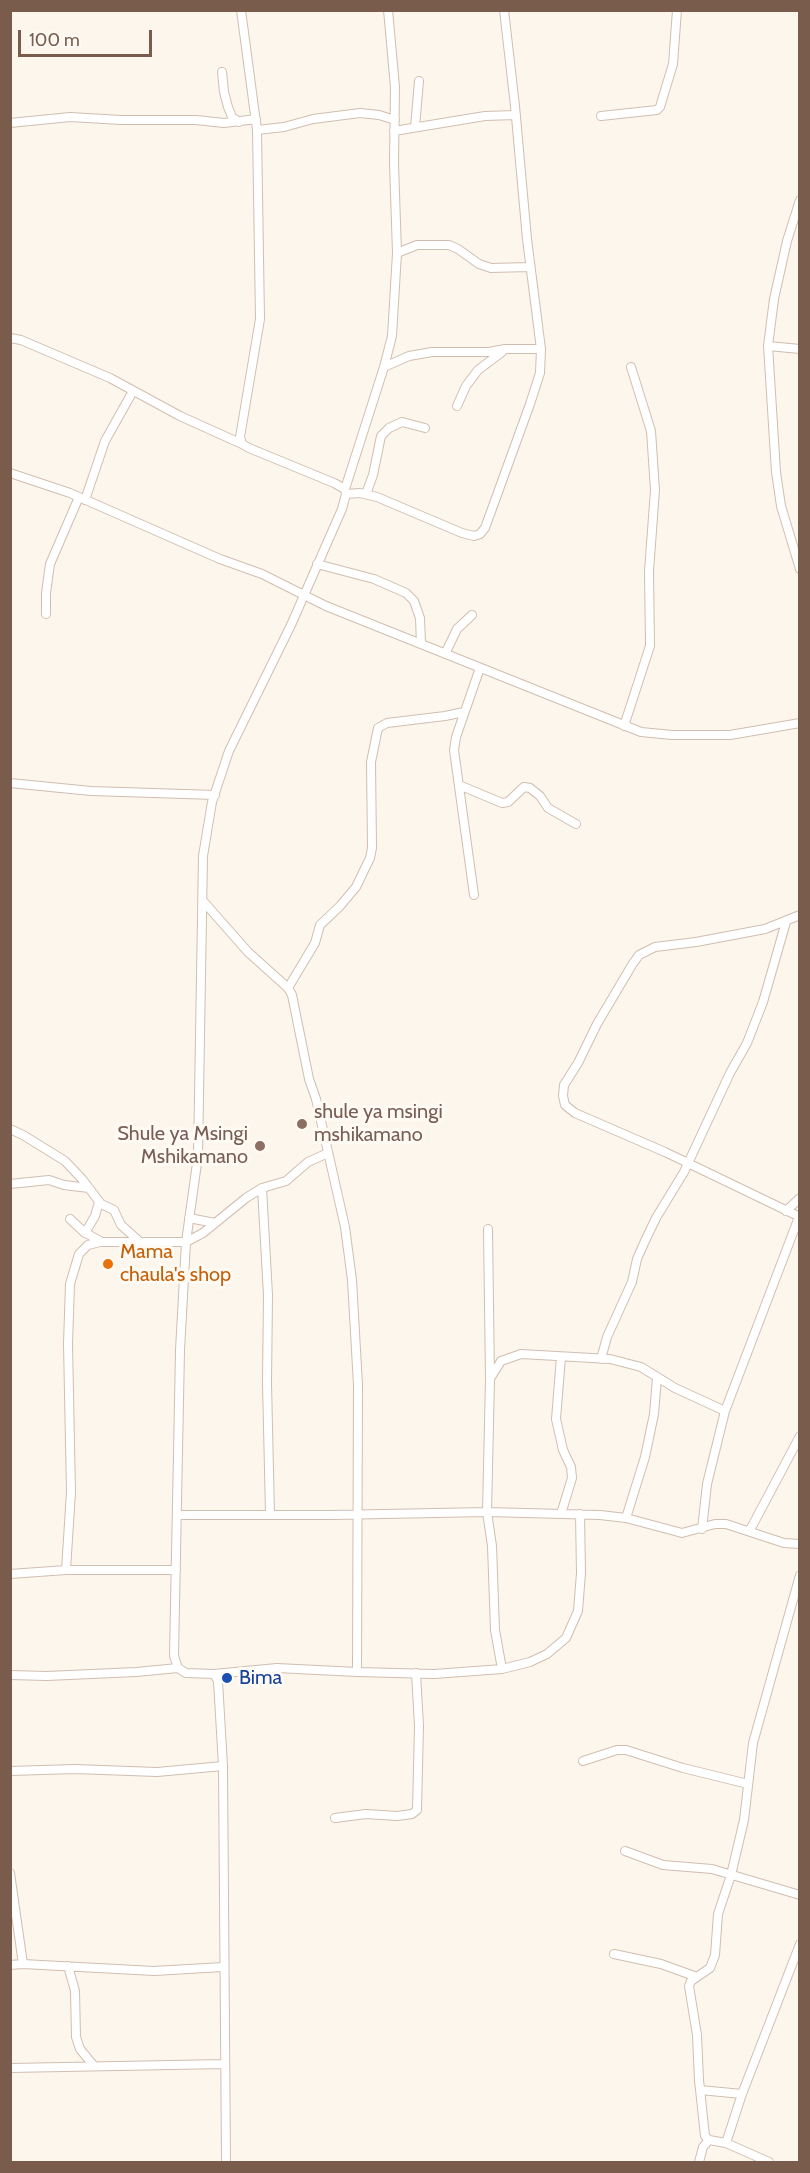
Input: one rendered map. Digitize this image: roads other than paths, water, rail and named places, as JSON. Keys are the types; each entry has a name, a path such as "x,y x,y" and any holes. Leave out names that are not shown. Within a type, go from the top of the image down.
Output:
{"street":[{"path":"241,10 257,130 260,319 241,427 242,444"},
{"path":"177,1668 174,1656 179,1380 186,1242 198,1156 203,856 207,824 229,751 342,509 392,336 397,253 395,87 388,10"},
{"path":"10,338 21,340 110,378 180,416 346,492 366,494 393,503 462,533 474,536 480,534 485,528 540,373 541,349 530,267 504,10"},
{"path":"600,116 657,110 660,106 673,64 677,10"},
{"path":"222,72 228,107 232,117 239,122"},
{"path":"415,127 419,81"},
{"path":"257,130 360,113 379,115 394,120"},
{"path":"394,131 491,116 516,115"},
{"path":"10,123 70,117 239,122 256,119"},
{"path":"800,200 787,241 774,299 768,346 776,472 782,506 800,569"},
{"path":"397,253 417,245 449,245 479,264 491,268 530,267"},
{"path":"768,346 800,349"},
{"path":"457,406 466,386 478,370 505,349"},
{"path":"384,367 409,356 432,352 541,349"},
{"path":"624,726 650,646 649,571 655,490 651,430 631,367"},
{"path":"46,614 50,564 82,499 105,441 133,391"},
{"path":"366,494 373,475 381,436 389,428 402,422 425,428"},
{"path":"10,473 82,499 220,559 262,574 303,596 624,726 654,734 730,735 800,723"},
{"path":"317,564 374,579 406,593 414,601 420,618 421,644"},
{"path":"445,654 457,629 472,615"},
{"path":"474,895 454,750 464,712 480,668"},
{"path":"288,988 315,943 320,925 340,906 356,886 370,858 372,848 371,762 378,728 387,723 464,712"},
{"path":"10,783 91,791 214,795"},
{"path":"459,785 502,803 508,802 524,787 530,788 540,796 548,808 576,824"},
{"path":"203,901 248,952 288,988 292,995 309,1079 350,1253 357,1375 359,1515 357,1672"},
{"path":"702,1529 707,1484 725,1411 799,1217 569,1110 563,1101 564,1085 612,998 639,955 655,947 765,929 800,915"},
{"path":"601,1359 607,1337 632,1282 637,1259 645,1241 747,1043 763,1002 786,922"},
{"path":"10,1130 23,1135 64,1161 99,1202 114,1210 121,1225 140,1242"},
{"path":"66,1570 71,1492 70,1284 79,1254 88,1245 102,1242 186,1242 215,1223 241,1200 262,1188 286,1181 308,1162 328,1153"},
{"path":"10,1184 49,1180 64,1185 89,1188"},
{"path":"262,1188 268,1295 270,1514"},
{"path":"786,1211 800,1198"},
{"path":"85,1233 99,1202"},
{"path":"189,1218 215,1223"},
{"path":"70,1219 85,1233 102,1242"},
{"path":"488,1229 490,1380 487,1512 492,1546 495,1630 502,1670"},
{"path":"490,1380 501,1361 521,1354 610,1359 637,1365 657,1378 725,1411"},
{"path":"561,1357 556,1419 563,1450 571,1467 572,1478 561,1514"},
{"path":"626,1518 645,1457 654,1414 657,1378"},
{"path":"750,1530 800,1436"},
{"path":"178,1515 487,1512 580,1514 626,1518 682,1533 720,1524 734,1525 784,1543 800,1544"},
{"path":"10,1675 47,1676 159,1671 177,1668 186,1673 214,1674 277,1668 416,1673 502,1670 530,1662 547,1654 566,1638 572,1628 578,1611 580,1594 580,1514"},
{"path":"10,1574 66,1570 176,1570"},
{"path":"770,2163 726,2143 709,2140 704,2134 697,2035 689,1986 712,1964 717,1949 718,1914 731,1875 744,1820 753,1743 796,1603 800,1575"},
{"path":"335,1818 366,1815 397,1816 412,1814 417,1810 419,1736 416,1673"},
{"path":"214,1674 218,1681 223,1766 226,2163"},
{"path":"583,1761 626,1749 683,1768 748,1784"},
{"path":"10,1771 75,1769 157,1772 223,1766"},
{"path":"625,1851 663,1865 712,1869 800,1894"},
{"path":"10,1873 23,1964"},
{"path":"726,2143 742,2094 800,1944"},
{"path":"614,1954 661,1964 697,1977"},
{"path":"10,1965 153,1971 223,1967"},
{"path":"68,1966 75,1991 76,2037 80,2049 94,2066"},
{"path":"10,2068 225,2064"},
{"path":"700,2090 742,2094"},
{"path":"699,2163 703,2146 709,2140"}],"place":[{"name":"shule ya msingi mshikamano","path":"302,1124"},
{"name":"Shule ya Msingi Mshikamano","path":"260,1146"},
{"name":"Mama chaula's shop","path":"108,1264"},
{"name":"Bima","path":"227,1678"}]}
